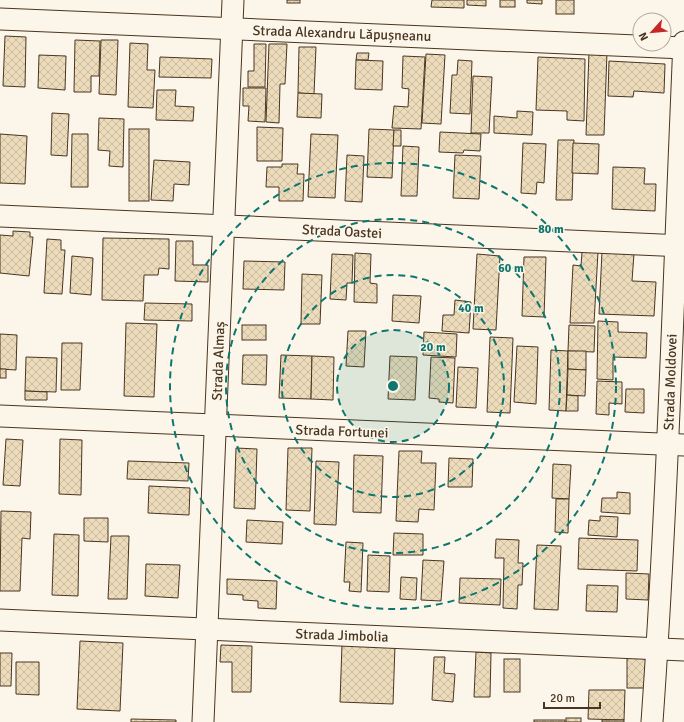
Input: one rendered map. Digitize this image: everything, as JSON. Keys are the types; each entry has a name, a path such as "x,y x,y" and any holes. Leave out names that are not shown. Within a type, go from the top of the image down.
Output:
{"street":[{"name":"Strada Almaș","path":"203,722 233,0"},
{"name":"Strada Alexandru Lăpușneanu","path":"0,19 684,48"},
{"name":"Strada Moldovei","path":"652,722 675,444 684,42"},
{"name":"Strada Oastei","path":"0,216 680,246"},
{"name":"Strada Fortunei","path":"0,416 675,444"},
{"name":"Strada Jimbolia","path":"0,620 684,650"}],"building":[{"path":"287,0 300,0 300,3 287,3"},
{"path":"432,0 464,0 464,8 431,7"},
{"path":"467,0 486,0 486,6 467,5"},
{"path":"500,0 515,0 515,7 500,7"},
{"path":"527,0 542,0 542,4 527,3"},
{"path":"556,0 574,0 574,14 556,14"},
{"path":"5,36 26,37 25,87 3,86"},
{"path":"75,40 100,41 99,76 91,76 91,92 74,92"},
{"path":"101,40 118,40 116,95 99,94"},
{"path":"130,43 148,44 147,70 155,70 153,108 128,107"},
{"path":"254,44 266,44 265,87 248,87 248,71 254,71"},
{"path":"269,44 287,44 285,84 280,84 279,123 266,122"},
{"path":"299,47 316,47 314,94 298,93"},
{"path":"589,52 607,52 604,135 586,135"},
{"path":"357,53 369,53 368,60 356,60"},
{"path":"426,54 445,55 441,124 422,123"},
{"path":"39,55 66,56 65,90 38,88"},
{"path":"403,56 425,57 421,129 392,128 394,106 408,107 409,89 402,88"},
{"path":"160,57 212,59 211,78 159,77"},
{"path":"538,57 585,59 584,121 567,120 567,111 536,110"},
{"path":"356,60 383,61 382,90 355,89"},
{"path":"458,60 472,61 470,114 450,113 452,75 457,75"},
{"path":"609,61 665,64 664,93 634,91 633,97 608,96"},
{"path":"473,76 492,77 489,133 471,133"},
{"path":"243,88 266,88 265,122 248,121 249,106 243,106"},
{"path":"157,90 176,90 175,106 194,107 193,121 156,120"},
{"path":"298,93 322,94 321,118 297,117"},
{"path":"517,111 533,112 532,135 494,133 494,116 517,118"},
{"path":"52,113 69,114 67,156 51,155"},
{"path":"99,118 124,119 123,167 109,166 110,151 98,150"},
{"path":"257,127 283,128 282,161 257,161"},
{"path":"129,129 149,129 149,201 129,201"},
{"path":"369,129 394,130 392,178 367,177"},
{"path":"394,130 401,130 401,146 393,146"},
{"path":"440,132 481,134 480,151 464,150 463,153 439,152"},
{"path":"0,134 27,136 25,184 0,183"},
{"path":"72,134 88,134 88,187 71,187"},
{"path":"311,134 338,135 335,198 308,197"},
{"path":"558,140 574,140 572,200 556,200"},
{"path":"523,143 546,144 544,183 537,182 536,194 521,193"},
{"path":"573,143 599,144 598,174 572,173"},
{"path":"403,146 419,147 417,196 401,196"},
{"path":"347,155 364,156 362,202 345,201"},
{"path":"455,155 481,156 479,199 453,198"},
{"path":"154,160 190,162 189,185 174,184 173,201 151,200"},
{"path":"282,164 298,164 297,174 304,174 303,201 279,201 279,187 266,187 267,167 282,167"},
{"path":"613,167 645,168 644,184 656,184 655,211 612,209"},
{"path":"13,231 30,232 30,237 33,237 29,276 0,273 0,235 13,236"},
{"path":"103,238 169,239 169,269 159,268 158,275 144,275 143,301 102,300"},
{"path":"47,239 61,240 61,250 65,250 62,294 44,293"},
{"path":"176,241 193,241 193,265 208,265 208,282 175,281"},
{"path":"582,252 598,252 594,323 570,323 573,265 581,266"},
{"path":"602,252 634,253 632,281 656,282 654,316 599,314"},
{"path":"355,253 371,254 370,283 377,284 377,303 354,302"},
{"path":"332,254 353,255 352,283 347,283 346,300 330,299"},
{"path":"477,254 500,256 496,330 473,329"},
{"path":"72,256 93,258 91,295 70,293"},
{"path":"524,257 546,257 544,317 522,316"},
{"path":"244,261 285,262 284,290 243,289"},
{"path":"302,274 322,275 320,324 301,324"},
{"path":"393,295 421,296 419,323 392,321"},
{"path":"455,300 471,302 469,333 442,331 443,315 454,315"},
{"path":"145,303 192,304 192,321 144,320"},
{"path":"598,321 618,322 618,332 647,333 646,358 613,357 613,380 597,379"},
{"path":"126,323 157,324 154,397 124,396"},
{"path":"242,325 266,325 266,340 242,340"},
{"path":"569,325 595,326 594,352 568,351"},
{"path":"348,331 366,331 364,367 346,366"},
{"path":"424,332 457,334 456,357 423,355"},
{"path":"0,334 17,335 16,370 0,369"},
{"path":"490,337 513,338 510,413 487,412"},
{"path":"62,343 82,343 80,390 61,390"},
{"path":"517,346 538,347 536,404 514,402"},
{"path":"551,350 568,351 566,411 549,410"},
{"path":"568,351 586,351 586,370 568,369"},
{"path":"243,355 267,355 266,385 242,384"},
{"path":"281,355 312,356 311,399 279,398"},
{"path":"312,356 334,357 333,400 311,399"},
{"path":"390,356 417,357 415,400 388,399"},
{"path":"26,357 57,358 56,392 25,391"},
{"path":"431,357 455,358 453,403 439,402 439,399 429,398"},
{"path":"458,367 478,368 476,408 456,407"},
{"path":"0,369 6,369 6,378 0,378"},
{"path":"568,369 586,370 585,396 567,395"},
{"path":"597,381 622,382 622,404 609,403 609,415 596,414"},
{"path":"626,389 644,389 644,413 625,412"},
{"path":"25,391 47,392 47,400 25,400"},
{"path":"567,395 578,396 578,411 566,411"},
{"path":"6,439 23,440 20,486 3,485"},
{"path":"60,439 82,440 81,495 59,494"},
{"path":"236,448 257,449 255,509 234,508"},
{"path":"288,448 312,448 310,511 286,510"},
{"path":"399,451 422,451 421,463 436,463 434,510 419,509 418,522 396,521"},
{"path":"354,455 383,456 381,513 353,512"},
{"path":"449,458 473,459 472,487 448,487"},
{"path":"128,461 189,463 188,481 127,479"},
{"path":"316,461 339,462 336,525 314,524"},
{"path":"553,464 571,465 569,499 552,498"},
{"path":"149,486 190,488 189,515 148,513"},
{"path":"617,492 630,493 630,514 601,512 602,498 617,498"},
{"path":"556,499 569,499 568,533 555,532"},
{"path":"1,511 31,512 30,539 22,538 20,591 0,591"},
{"path":"600,516 618,517 617,537 588,535 589,520 600,521"},
{"path":"84,518 108,518 108,542 84,541"},
{"path":"247,520 283,522 282,544 246,542"},
{"path":"394,533 423,534 423,555 393,555"},
{"path":"54,534 79,535 78,596 52,595"},
{"path":"111,536 129,536 127,599 108,599"},
{"path":"579,538 638,540 637,571 578,569"},
{"path":"496,539 519,540 518,563 523,563 522,585 518,585 517,609 503,608 504,558 495,558"},
{"path":"346,542 363,543 361,592 349,591 350,582 344,582"},
{"path":"537,545 561,546 558,610 534,609"},
{"path":"368,555 390,556 389,592 367,591"},
{"path":"423,560 444,561 441,601 421,600"},
{"path":"146,564 180,565 178,598 145,596"},
{"path":"626,573 649,574 648,600 626,599"},
{"path":"401,577 417,578 416,600 400,599"},
{"path":"460,578 501,579 500,605 459,603"},
{"path":"227,579 277,581 276,609 258,608 258,601 243,600 243,595 227,594"},
{"path":"587,585 618,586 617,612 586,611"},
{"path":"80,641 123,643 120,711 77,709"},
{"path":"342,644 395,645 393,704 340,702"},
{"path":"221,645 252,646 251,692 232,692 232,662 220,662"},
{"path":"476,652 491,653 490,697 474,697"},
{"path":"0,653 12,653 11,686 0,686"},
{"path":"627,654 646,654 646,688 627,688"},
{"path":"434,657 445,657 444,673 455,674 453,702 432,700"},
{"path":"504,659 520,659 520,692 504,692"},
{"path":"16,662 39,662 39,695 16,694"},
{"path":"589,690 625,690 624,720 588,719"},
{"path":"566,718 581,718 581,722 566,722"},
{"path":"131,719 176,720 176,722 131,722"},
{"path":"534,720 565,720 565,722 534,722"},
{"path":"602,720 624,720 624,722 602,722"}]}
